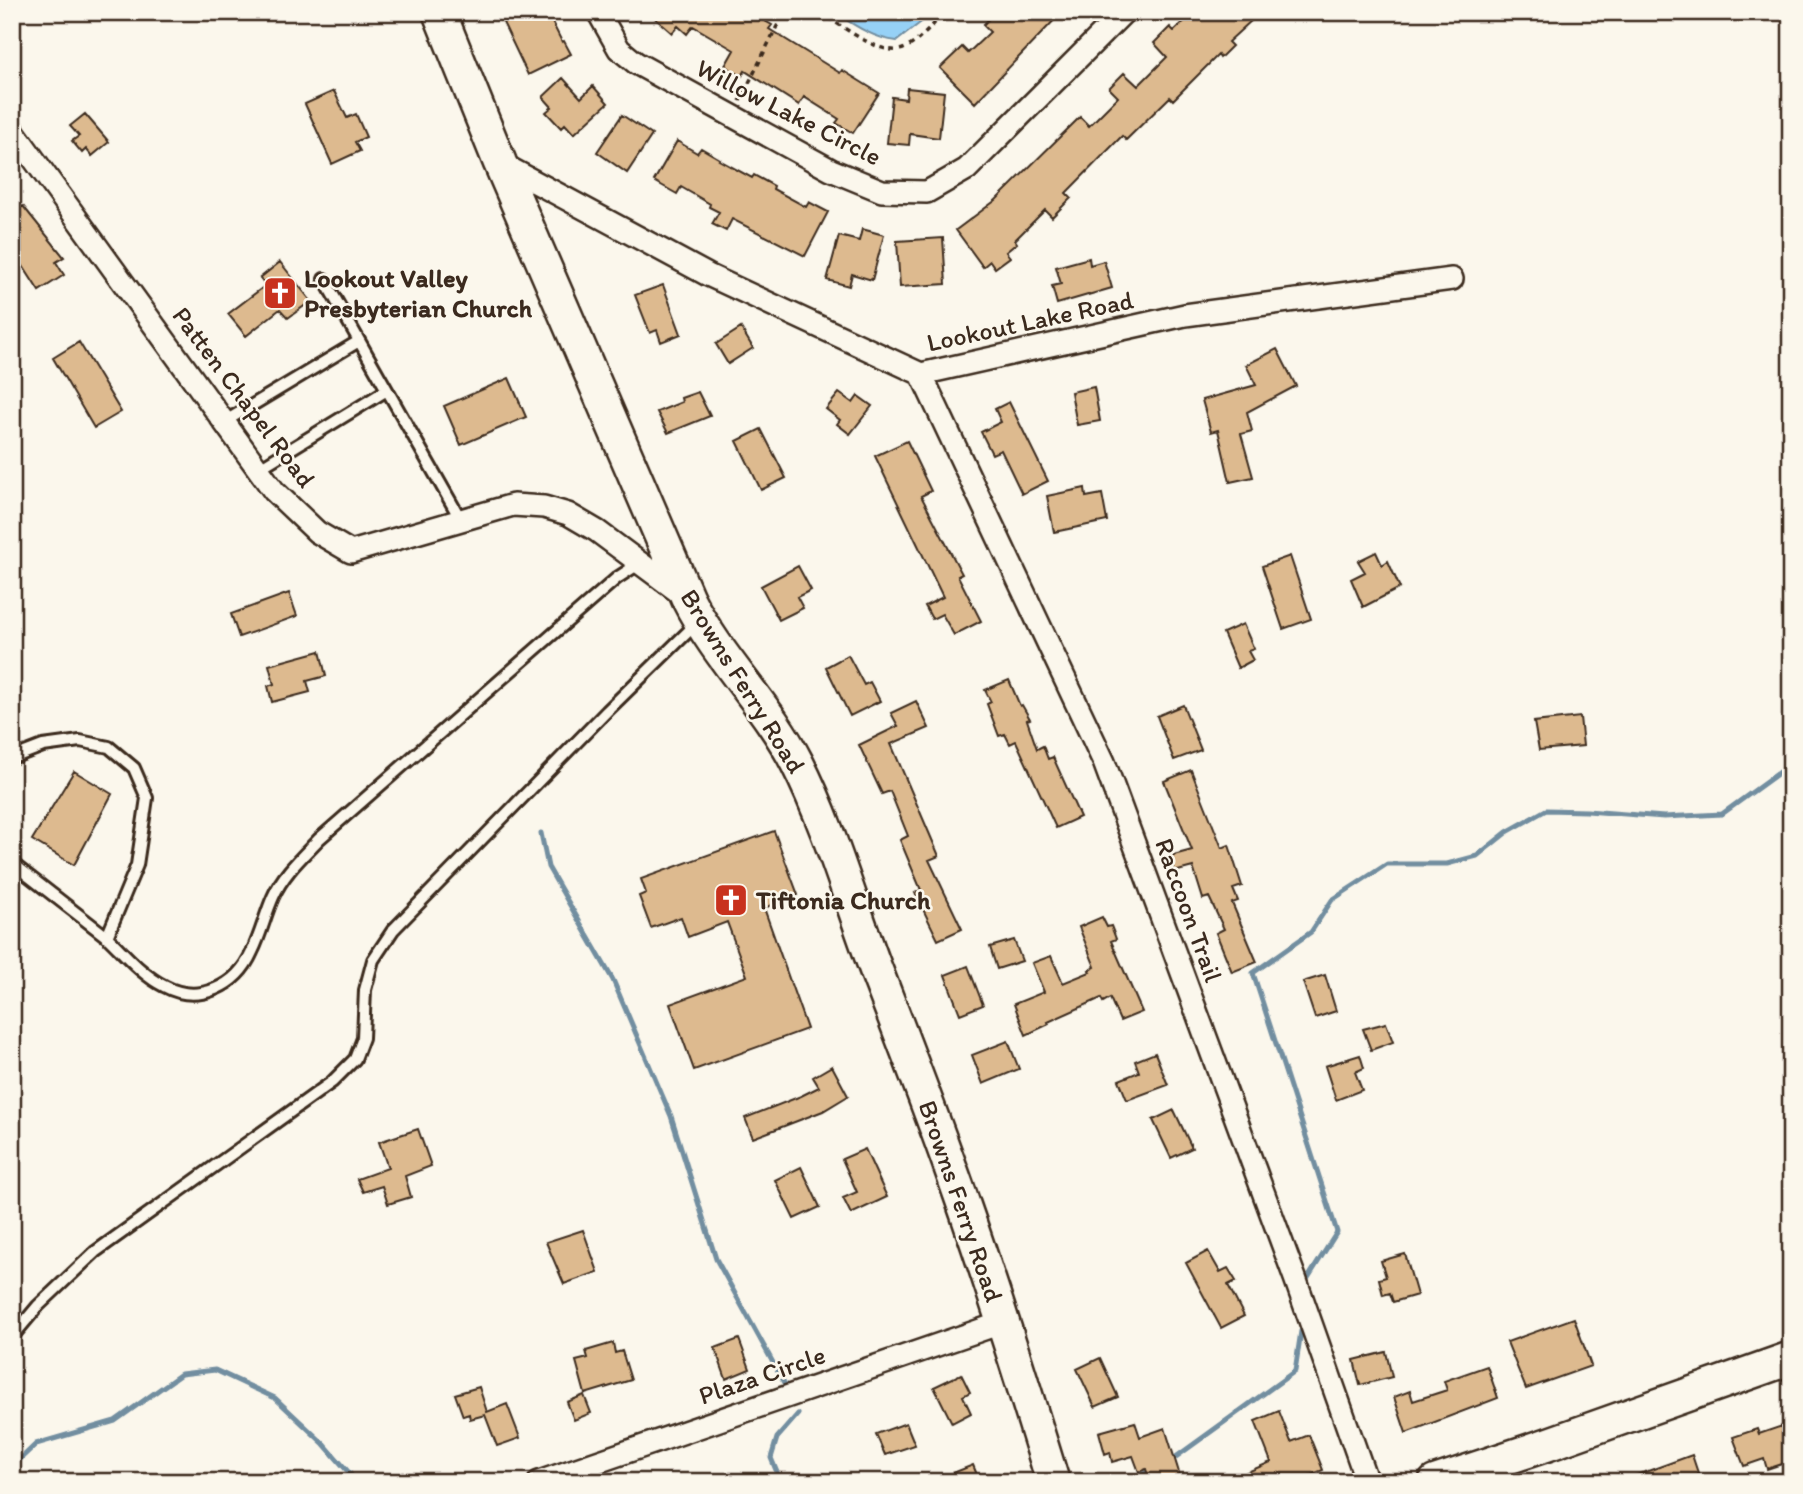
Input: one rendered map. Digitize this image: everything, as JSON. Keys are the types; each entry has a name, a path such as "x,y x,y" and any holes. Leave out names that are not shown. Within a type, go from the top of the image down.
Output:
{"street":[{"name":"Browns Ferry Road","path":"439,12 500,163 694,610 727,663 764,708 796,762 824,824 877,974 950,1166 1004,1322 1053,1482"},
{"name":"Willow Lake Circle","path":"598,12 619,49 636,62 734,117 831,170 882,191 927,192 967,169 1124,12"},
{"name":"Patten Chapel Road","path":"12,129 274,491 317,532 351,552 513,505 544,507 568,513 640,563 694,610"},
{"name":"Lookout Lake Road","path":"500,163 708,275 921,374 1185,315 1452,279"},
{"name":"Raccoon Trail","path":"921,374 1104,762 1295,1278 1367,1482"},
{"name":"Plaza Circle","path":"539,1482 1004,1322"},
{"path":"1435,1482 1551,1444 1791,1358"}],"lane":[{"path":"324,279 461,520"},
{"path":"224,422 359,341"},
{"path":"258,469 387,390"},
{"path":"12,863 107,937 150,978 166,988 202,994 222,988 241,971 252,953 273,896 287,873 319,839 617,578 640,563"},
{"path":"12,1337 38,1306 95,1252 321,1089 355,1059 363,1038 365,990 373,960 393,930 607,711 694,610"},
{"path":"12,758 43,746 80,741 109,747 134,768 147,799 137,865 107,937"}],"path":[{"path":"734,117 747,85 785,12"},
{"path":"820,12 888,50 903,49 914,43 944,12"}],"water":[{"path":"834,12 934,12 897,41 872,34"}],"building":[{"path":"498,12 547,12 571,54 528,75"},
{"path":"648,12 749,12 772,25 769,29 840,73 842,70 879,93 853,133 836,123 839,119 804,97 799,105 745,71 742,76 725,66 734,50 693,26 687,34 678,26 672,33"},
{"path":"995,12 1062,12 975,103 940,68 962,47 968,53 990,32 983,25"},
{"path":"1194,12 1244,12 1252,20 1228,42 1232,46 1220,58 1218,55 1173,100 1170,97 1126,140 1122,136 1066,193 1071,198 1052,217 1045,210 1006,252 1010,257 995,268 990,261 983,267 956,230 996,200 1080,117 1089,126 1118,97 1109,88 1124,73 1138,86 1167,57 1154,43 1170,27 1174,31"},
{"path":"563,78 581,98 593,86 608,103 574,134 565,124 561,128 546,112 552,107 543,97"},
{"path":"907,88 944,92 939,138 910,134 909,145 887,143 892,97 906,99"},
{"path":"334,91 347,118 356,114 366,137 355,142 360,151 332,164 305,104"},
{"path":"85,114 109,142 92,156 86,149 82,153 72,141 79,136 70,126"},
{"path":"622,115 652,135 627,173 597,152"},
{"path":"677,141 697,153 701,148 752,178 754,175 806,207 809,202 828,212 805,256 732,219 726,231 712,224 719,212 709,207 710,204 681,187 677,194 654,181"},
{"path":"23,206 64,257 56,262 64,275 39,291 12,249 12,214"},
{"path":"862,229 884,235 872,280 852,274 849,286 827,280 839,236 859,241"},
{"path":"943,238 946,284 900,287 897,241"},
{"path":"1089,258 1090,265 1104,261 1112,288 1057,304 1052,286 1061,284 1056,267"},
{"name":"Lookout Valley Presbyterian Church","path":"280,262 311,301 288,318 280,309 246,336 228,314 266,285 260,278"},
{"path":"663,285 681,334 661,342 657,330 650,333 635,295"},
{"path":"741,328 753,348 728,364 716,344"},
{"path":"79,342 121,412 94,428 53,358"},
{"path":"1277,349 1296,386 1247,412 1252,431 1241,434 1253,477 1230,482 1218,430 1211,432 1202,400 1256,385 1246,365"},
{"path":"509,378 526,417 461,445 444,406"},
{"path":"1094,387 1100,421 1077,425 1071,392"},
{"path":"698,392 710,416 668,433 657,412"},
{"path":"839,393 853,403 858,396 872,406 850,434 837,424 840,420 826,409"},
{"path":"1009,402 1048,481 1022,494 1001,450 992,454 981,432 1001,422 995,409"},
{"path":"761,429 786,478 761,490 737,441"},
{"path":"907,441 931,491 921,496 962,574 958,576 981,621 954,635 942,614 932,619 925,606 943,597 875,456"},
{"path":"1085,488 1086,497 1102,494 1107,521 1054,532 1047,496"},
{"path":"1376,552 1382,565 1388,561 1400,588 1363,607 1351,579 1365,572 1358,561"},
{"path":"1290,556 1311,619 1283,629 1262,566"},
{"path":"798,566 811,590 797,597 803,608 779,620 761,586"},
{"path":"289,593 297,616 239,637 231,614"},
{"path":"1243,624 1254,649 1248,651 1253,660 1238,668 1223,633"},
{"path":"320,651 326,676 307,681 310,692 272,702 268,686 274,684 269,665"},
{"path":"848,655 864,685 870,682 880,701 850,716 826,667"},
{"path":"1009,680 1020,706 1022,705 1030,719 1027,720 1037,749 1043,746 1048,759 1053,757 1080,817 1056,828 1016,741 1010,744 1005,734 999,736 987,704 991,702 985,690"},
{"path":"916,701 929,728 891,744 939,856 929,860 962,929 938,940 915,893 921,890 900,840 908,836 890,791 882,794 859,745 898,726 891,713"},
{"path":"1183,705 1201,750 1174,760 1157,716"},
{"path":"1580,717 1583,746 1539,750 1534,722"},
{"path":"1191,770 1222,848 1229,845 1242,886 1233,889 1238,901 1232,903 1257,962 1232,972 1216,933 1224,929 1209,897 1203,899 1193,867 1174,872 1170,856 1192,850 1164,781"},
{"path":"74,771 112,794 74,865 32,840"},
{"path":"774,831 798,895 764,908 807,1029 694,1070 670,1004 747,976 727,922 688,937 681,917 651,928 639,896 646,893 641,879"},
{"path":"1102,917 1107,927 1111,926 1116,939 1111,941 1142,1012 1120,1021 1110,998 1103,1002 1101,998 1026,1035 1014,1004 1044,992 1032,963 1051,956 1063,983 1090,972 1089,970 1095,967 1079,927"},
{"path":"1014,940 1022,961 997,969 990,947"},
{"path":"968,966 983,1005 960,1014 945,975"},
{"path":"1325,975 1336,1011 1315,1018 1303,982"},
{"path":"1386,1023 1393,1042 1371,1050 1363,1029"},
{"path":"1008,1041 1019,1069 983,1084 972,1055"},
{"path":"1155,1053 1168,1085 1127,1100 1119,1080 1139,1072 1135,1061"},
{"path":"1360,1055 1364,1068 1355,1072 1362,1090 1336,1100 1325,1066"},
{"path":"832,1066 848,1096 823,1111 753,1138 745,1118 819,1087 813,1077"},
{"path":"1174,1110 1192,1148 1171,1158 1153,1120"},
{"path":"418,1129 431,1166 405,1176 411,1197 388,1204 382,1186 363,1192 357,1179 388,1168 379,1142"},
{"path":"865,1149 887,1197 851,1214 843,1198 857,1192 842,1159"},
{"path":"801,1167 820,1207 794,1219 775,1180"},
{"path":"583,1230 598,1272 564,1284 546,1242"},
{"path":"1208,1251 1220,1272 1228,1268 1236,1281 1228,1285 1244,1316 1221,1328 1186,1263"},
{"path":"1405,1254 1417,1295 1393,1302 1390,1293 1383,1295 1379,1279 1386,1277 1381,1261"},
{"path":"1574,1318 1591,1366 1526,1389 1507,1342"},
{"path":"739,1339 750,1369 726,1379 715,1348"},
{"path":"613,1343 615,1353 622,1351 631,1380 585,1394 576,1361 588,1358 586,1351"},
{"path":"1386,1352 1392,1377 1360,1385 1354,1360"},
{"path":"1100,1358 1118,1397 1095,1407 1077,1369"},
{"path":"1487,1366 1498,1398 1406,1433 1394,1397 1410,1391 1413,1401 1447,1390 1444,1381"},
{"path":"961,1374 970,1392 963,1396 971,1413 952,1423 934,1387"},
{"path":"479,1387 487,1412 507,1404 520,1438 497,1446 485,1415 470,1419 469,1414 463,1416 455,1394"},
{"path":"584,1395 591,1413 574,1420 567,1402"},
{"path":"1279,1411 1291,1442 1309,1435 1323,1470 1294,1482 1224,1482 1271,1462 1255,1421"},
{"path":"1135,1422 1140,1437 1165,1428 1182,1482 1150,1482 1146,1469 1139,1472 1133,1456 1112,1462 1110,1452 1105,1454 1099,1432"},
{"path":"906,1423 915,1445 885,1455 876,1434"},
{"path":"1791,1423 1791,1461 1767,1469 1764,1459 1744,1466 1733,1437 1757,1429 1759,1434"},
{"path":"1692,1455 1701,1482 1623,1482 1623,1480"},
{"path":"973,1465 980,1482 933,1482 933,1481"}],"waterway":[{"path":"1308,1278 1337,1232 1253,973 1311,932 1332,900 1387,864 1447,864 1477,856 1507,832 1546,810 1664,817 1722,814 1791,764"},
{"path":"541,833 548,867 613,980 671,1116 716,1259 788,1390"},
{"path":"1169,1462 1295,1371 1301,1331"},
{"path":"12,1467 36,1444 115,1421 181,1374 215,1370 275,1398 324,1444 357,1482"},
{"path":"781,1482 771,1458 777,1438 798,1414"},
{"path":"1123,1482 1151,1471"}],"place":[{"name":"Lookout Valley Presbyterian Church","path":"280,293"},
{"name":"Tiftonia Church","path":"731,900"}]}
